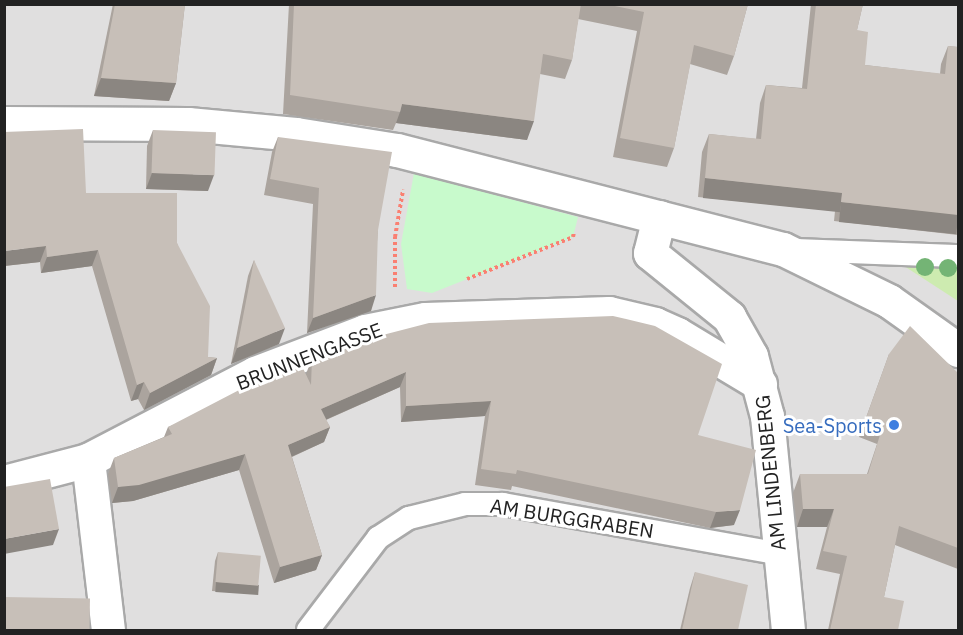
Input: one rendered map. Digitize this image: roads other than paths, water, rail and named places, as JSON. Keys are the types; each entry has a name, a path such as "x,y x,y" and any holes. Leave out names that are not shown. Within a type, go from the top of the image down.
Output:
{"street":[{"path":"4,123 188,124 296,134 397,150 783,249 889,302 958,350"},
{"name":"AM LINDENBERG","path":"659,217 650,253 729,317 742,334 760,384 789,630"},
{"name":"BRUNNENGASSE","path":"4,482 88,460 255,372 365,331 455,315 578,311 635,318 677,334 760,384"},
{"path":"88,460 108,630"}],"lane":[{"path":"783,249 958,256"},
{"name":"AM BURGGRABEN","path":"308,630 378,538 409,518 465,504 503,504 780,554"}],"place":[{"name":"Sea-Sports","path":"894,425"}]}
